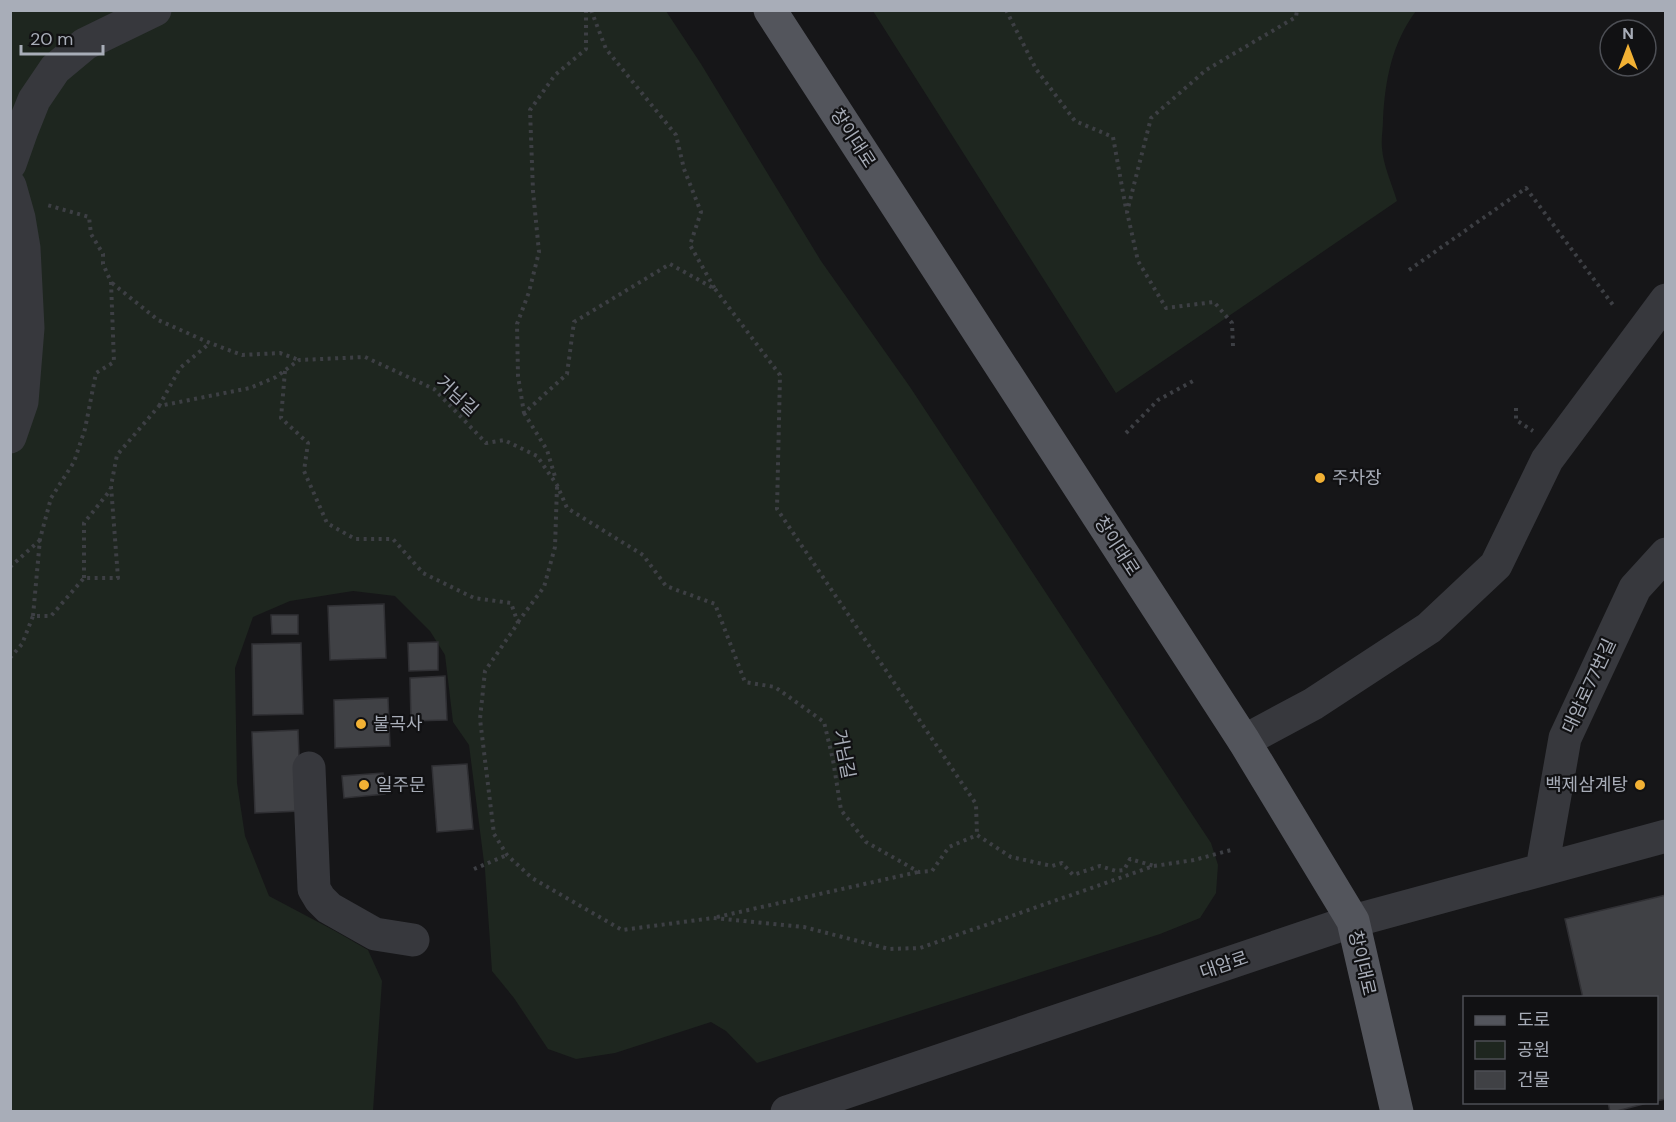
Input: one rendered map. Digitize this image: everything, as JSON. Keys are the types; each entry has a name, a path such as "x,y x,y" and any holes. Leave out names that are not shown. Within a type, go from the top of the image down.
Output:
{"main road":[{"name":"창이대로","path":"770,10 1244,741 1353,921 1398,1112"}],"street":[{"path":"10,164 34,100 55,69 85,44 155,10"},
{"path":"10,186 24,248 28,328 22,402 10,438"},
{"path":"1244,741 1313,704 1429,628 1496,566 1547,460 1665,300"},
{"name":"대암로77번길","path":"1542,869 1565,738 1635,588 1665,554"},
{"path":"309,768 314,889 320,899 329,908 375,934 413,940"},
{"name":"대암로","path":"787,1112 1353,921 1665,836"}],"path":[{"path":"586,10 586,49 555,75 530,110 538,252 529,292 517,324 518,375 524,413 547,450 557,485 555,547 544,587 485,671 480,719 494,834 507,855 532,878 622,930 713,918 919,872 932,872 949,847 977,835"},
{"path":"591,10 606,49 676,135 684,169 701,213 690,245 715,289 780,375 777,509 975,804 977,835"},
{"path":"1006,10 1036,69 1075,121 1113,137 1126,213 1138,261 1166,308 1214,302 1232,323 1233,346"},
{"path":"1126,213 1151,118 1206,70 1296,17 1297,10"},
{"path":"1410,270 1526,188 1613,305"},
{"path":"10,658 22,644 33,616 40,539 51,498 74,462 86,429 96,373 114,362 111,282 103,264 104,254 91,234 89,217 48,205 41,197"},
{"path":"524,413 567,374 574,322 670,264 715,289"},
{"path":"111,282 158,320 210,343 243,354 280,353 299,360"},
{"path":"33,616 51,616 84,578 84,524 108,493 117,455 159,406 180,368 210,343"},
{"name":"거님길","path":"299,360 365,357 434,389 486,443 504,440 537,456 557,485 567,508 644,555 666,586 715,604 745,682 775,687 824,722 841,810 866,842 919,872"},
{"path":"159,406 250,388 276,377 299,360"},
{"path":"285,370 281,418 308,443 304,471 327,523 355,539 393,539 423,573 474,598 511,603 518,623"},
{"path":"1126,433 1158,400 1192,381"},
{"path":"84,578 118,578 111,486"},
{"path":"10,567 40,539"},
{"path":"977,835 1011,857 1052,866 1062,863 1073,875 1100,866 1116,871 1124,870 1130,859 1154,866"},
{"path":"713,918 804,927 889,949 920,948 1154,866 1194,861 1231,850"},
{"path":"474,869 507,855"}],"green space":[{"path":"10,11 666,11 701,64 821,261 910,387 1211,843 1218,865 1216,893 1200,918 1160,934 757,1063 726,1031 711,1022 615,1053 576,1059 548,1049 514,998 492,971 485,870 469,745 453,722 445,655 430,631 395,596 353,591 290,601 253,617 235,668 237,783 245,836 269,896 368,950 382,981 373,1111 11,1111"},
{"path":"873,11 1416,11 1401,36 1391,62 1384,105 1383,154 1397,201 1116,393"}],"building":[{"path":"384,604 386,658 330,660 328,606"},
{"path":"271,615 298,615 298,634 272,634"},
{"path":"438,642 438,670 409,671 408,643"},
{"path":"301,643 303,714 253,715 252,644"},
{"path":"445,676 447,720 411,721 410,678"},
{"path":"388,698 390,746 335,748 334,700"},
{"path":"298,730 301,811 255,813 252,732"},
{"path":"467,764 473,829 437,832 432,766"},
{"name":"일주문","path":"383,773 385,794 344,798 342,776"},
{"path":"1666,895 1666,1099 1658,1101 1658,996 1583,996 1565,919"},
{"path":"1608,1104 1643,1104 1613,1112 1610,1112"}],"place":[{"name":"주차장","path":"1320,478"},
{"name":"불곡사","path":"361,724"},
{"name":"일주문","path":"364,785"},
{"name":"백제삼계탕","path":"1640,785"}]}
